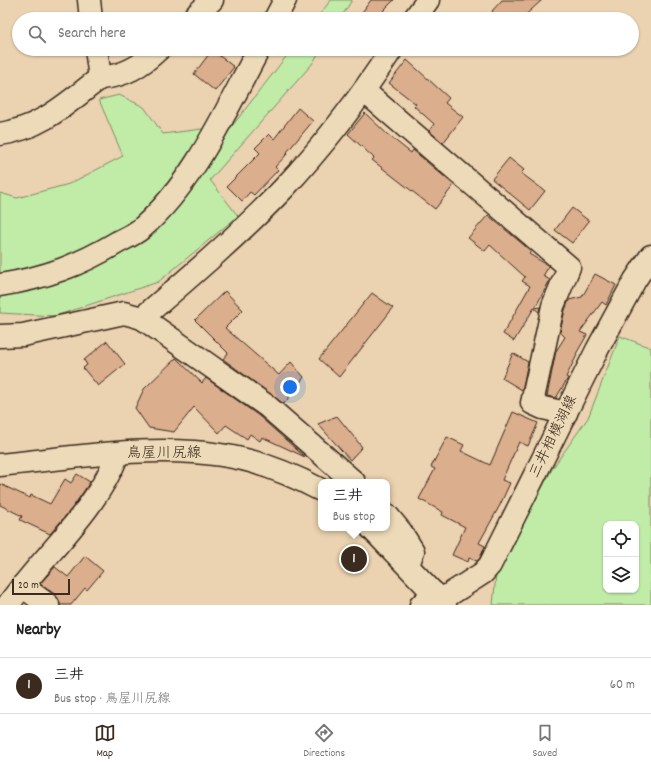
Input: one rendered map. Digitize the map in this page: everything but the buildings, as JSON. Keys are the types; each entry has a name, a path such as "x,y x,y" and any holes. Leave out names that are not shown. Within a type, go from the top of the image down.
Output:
{"street":[{"path":"89,0 90,12"},
{"path":"199,12 212,0"},
{"path":"279,12 285,0"},
{"path":"419,12 428,0"},
{"path":"97,56 100,78"},
{"path":"0,134 15,132 41,123 100,78 123,73 142,65 152,56"},
{"path":"0,285 31,280 89,260 141,229 179,187 208,144 255,56"},
{"path":"142,318 215,254 284,188 342,121 387,56"},
{"path":"364,91 569,267 554,306 532,403 543,408 566,413"},
{"name":"三井相模湖線","path":"435,601 483,573 490,565 597,350 635,280 651,256"},
{"path":"0,336 23,335 124,313 142,318 267,406 351,479"},
{"name":"鳥屋川尻線","path":"0,465 118,454 181,452 222,455 274,468 318,489"},
{"path":"8,605 22,586 90,507 111,474 118,454"},
{"path":"390,519 401,532 413,552 408,565"},
{"path":"373,531 408,565 435,601"},
{"path":"22,586 48,605"}],"green space":[{"path":"331,0 352,0 344,12 322,12"},
{"path":"287,56 317,56 312,64 210,180 238,216 158,282 55,316 0,313 0,193 17,198 69,184 123,156 99,100 119,95 144,107 163,134 233,125"},
{"path":"620,336 651,348 651,605 493,605 496,575 552,469 588,418"}],"place":[{"name":"三井","path":"354,559"}]}
